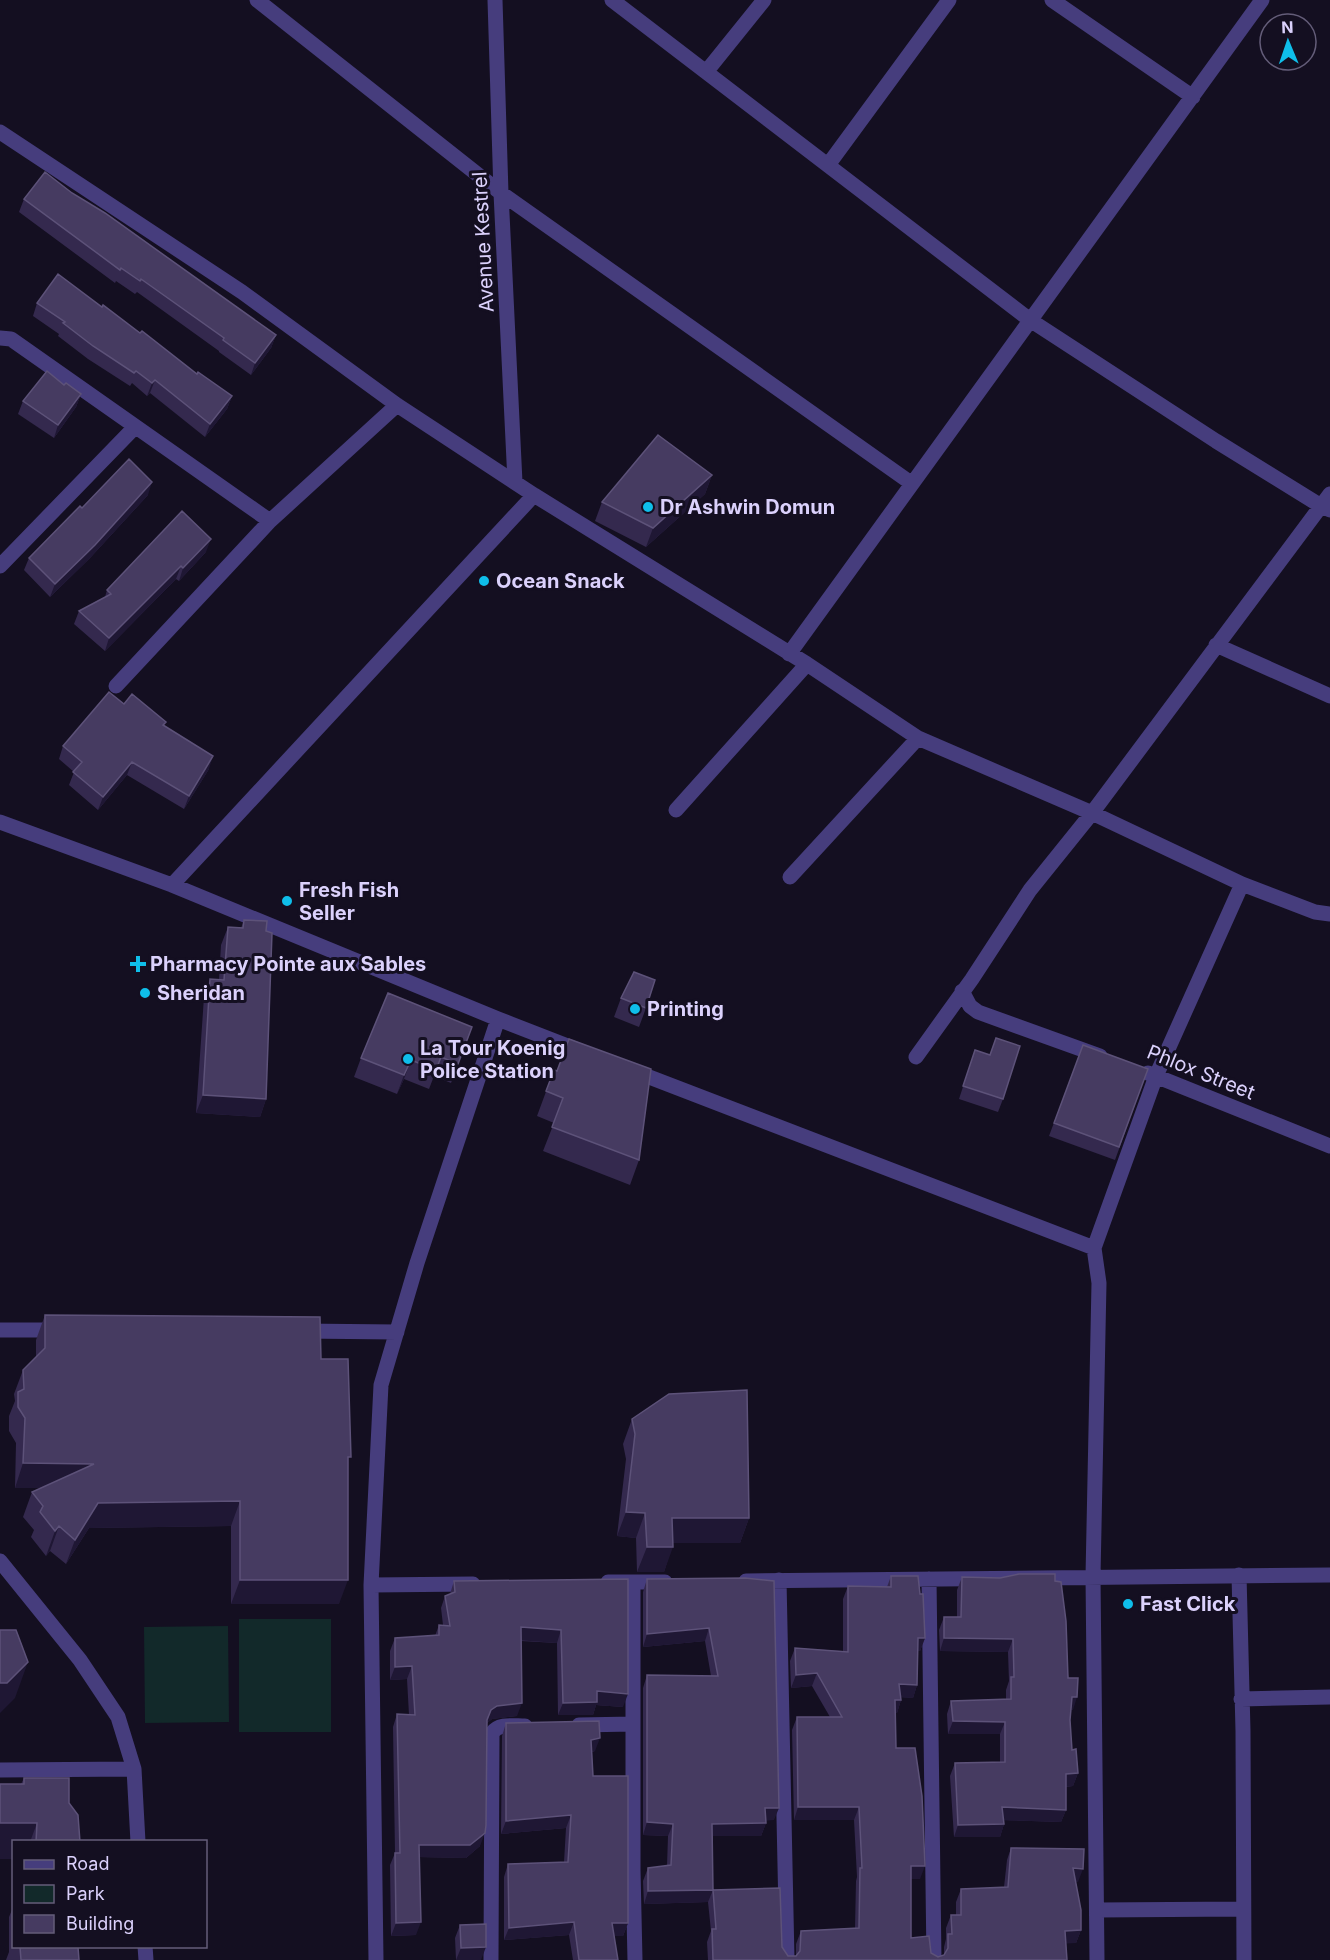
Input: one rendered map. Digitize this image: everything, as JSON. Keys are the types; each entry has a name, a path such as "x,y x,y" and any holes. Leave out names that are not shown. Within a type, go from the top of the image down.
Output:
{"street":[{"path":"257,0 501,193 911,483"},
{"name":"Avenue Kestrel","path":"495,0 501,193 515,482"},
{"path":"612,0 1030,320 1216,441 1327,503 1216,645 1092,813 1030,890 972,979 916,1057"},
{"path":"706,72 764,0"},
{"path":"828,165 949,0"},
{"path":"1052,0 1193,97"},
{"path":"789,654 1262,0"},
{"path":"0,132 242,292 397,405 534,495 807,664 918,738 1092,813 1242,884 1315,912 1330,914"},
{"path":"0,338 11,339 270,520"},
{"path":"116,686 270,520 397,405"},
{"path":"0,566 135,427"},
{"path":"172,885 534,495"},
{"path":"1216,645 1330,696"},
{"path":"676,810 807,664"},
{"path":"790,877 918,738"},
{"path":"0,822 172,885 498,1019 598,1057"},
{"path":"1097,1960 1093,1576 1099,1283 1094,1248 1156,1076 1242,884"},
{"path":"962,991 970,1006 978,1012 1112,1060"},
{"path":"376,1960 371,1585 381,1385 417,1263 498,1019"},
{"path":"620,1066 1094,1248"},
{"name":"Phlox Street","path":"1134,1068 1330,1146"},
{"path":"0,1330 80,1330"},
{"path":"290,1331 397,1332"},
{"path":"0,1561 80,1660 118,1717 134,1769 138,1840"},
{"path":"1239,1575 1244,1960"},
{"path":"734,1581 1330,1575"},
{"path":"929,1578 934,1960"},
{"path":"779,1580 787,1960"},
{"path":"597,1582 678,1581"},
{"path":"633,1582 635,1960"},
{"path":"371,1585 490,1584"},
{"path":"1241,1699 1330,1697"},
{"path":"561,1725 633,1724"},
{"path":"492,1960 492,1733 495,1728 502,1726 538,1725"},
{"path":"0,1770 134,1769"},
{"path":"1097,1910 1243,1910"}],"green space":[{"path":"239,1619 331,1619 331,1732 239,1732"},
{"path":"228,1626 229,1722 145,1723 144,1627"}],"building":[{"path":"45,172 276,335 255,363 141,279 140,281 121,268 120,270 24,199"},
{"path":"58,274 140,333 142,331 197,374 198,372 232,396 210,424 155,380 152,383 136,371 134,373 93,346 63,323 65,322 37,303"},
{"path":"47,371 64,385 66,383 81,394 58,425 23,401"},
{"name":"Dr Ashwin Domun","path":"658,435 712,475 653,528 602,502"},
{"path":"129,459 152,482 95,545 55,584 29,558"},
{"path":"182,511 211,539 109,638 79,611 111,594 107,590"},
{"path":"109,692 124,704 132,694 166,722 163,725 213,756 189,796 132,762 103,797 73,772 82,762 63,746"},
{"path":"244,920 267,921 266,931 272,933 266,1099 203,1095 210,979 224,980 228,927 243,928"},
{"path":"634,972 655,980 646,1008 621,998"},
{"name":"La Tour Koenig Police Station","path":"388,993 472,1027 458,1064 441,1057 436,1070 411,1060 404,1075 361,1058"},
{"path":"996,1038 1020,1046 1003,1099 963,1086 975,1050 990,1055"},
{"path":"569,1039 651,1069 639,1160 552,1127 563,1098 546,1091 554,1070 557,1071"},
{"path":"1083,1045 1148,1069 1119,1147 1054,1123"},
{"path":"45,1315 320,1317 321,1359 348,1359 351,1457 348,1457 348,1580 240,1580 240,1501 98,1503 75,1540 59,1526 55,1531 40,1512 43,1506 32,1492 94,1464 23,1463 25,1418 18,1407 18,1392 24,1389 23,1370 45,1348"},
{"path":"747,1390 749,1518 672,1518 673,1547 647,1547 645,1513 626,1512 635,1434 632,1419 669,1394"},
{"path":"1019,1574 1055,1574 1055,1581 1061,1582 1066,1621 1068,1678 1078,1678 1077,1697 1072,1697 1070,1720 1072,1750 1076,1749 1078,1773 1066,1774 1066,1810 1002,1807 1004,1824 958,1825 955,1763 1005,1762 1005,1722 953,1721 951,1701 1011,1699 1011,1677 1014,1677 1013,1639 944,1638 944,1617 961,1617 962,1577 1000,1578"},
{"path":"891,1576 918,1576 920,1594 923,1594 925,1638 918,1638 917,1685 899,1684 901,1700 895,1700 896,1748 915,1748 922,1796 925,1866 911,1866 911,1938 929,1936 931,1953 938,1957 944,1955 948,1948 948,1934 952,1934 951,1915 961,1915 961,1889 1008,1887 1011,1848 1084,1849 1083,1869 1073,1868 1081,1910 1081,1930 1065,1931 1067,1960 713,1960 712,1929 716,1929 713,1890 780,1888 782,1947 788,1956 796,1956 800,1951 801,1931 859,1928 860,1868 862,1868 859,1807 798,1807 797,1717 842,1717 817,1673 796,1675 795,1648 848,1652 848,1586 891,1587"},
{"path":"745,1578 774,1581 779,1808 765,1808 766,1823 712,1824 713,1890 648,1891 648,1868 671,1865 673,1824 647,1822 647,1675 718,1676 709,1628 647,1634 647,1579"},
{"path":"628,1579 628,1694 597,1691 597,1702 563,1703 561,1630 521,1627 522,1703 497,1706 491,1710 487,1720 485,1833 470,1845 419,1845 421,1922 396,1923 395,1853 400,1853 397,1714 415,1715 412,1666 395,1667 395,1638 439,1635 439,1625 450,1626 445,1596 455,1592 454,1581"},
{"path":"0,1630 16,1630 28,1662 7,1683 0,1683"},
{"path":"599,1721 600,1738 591,1740 593,1776 628,1776 628,1923 612,1923 618,1960 579,1960 574,1922 509,1928 508,1864 568,1862 571,1815 506,1821 506,1723"},
{"path":"24,1778 69,1778 69,1803 78,1815 80,1840 36,1840 37,1823 0,1823 0,1784 24,1784"},
{"path":"486,1924 486,1947 461,1948 460,1925"},
{"path":"20,1948 78,1948 79,1960 21,1960"}],"place":[{"name":"Dr Ashwin Domun","path":"648,507"},
{"name":"Ocean Snack","path":"484,581"},
{"name":"Fresh Fish Seller","path":"287,901"},
{"name":"Pharmacy Pointe aux Sables","path":"138,964"},
{"name":"Sheridan","path":"145,993"},
{"name":"Printing","path":"635,1009"},
{"name":"La Tour Koenig Police Station","path":"408,1059"},
{"name":"Fast Click","path":"1128,1604"}]}
